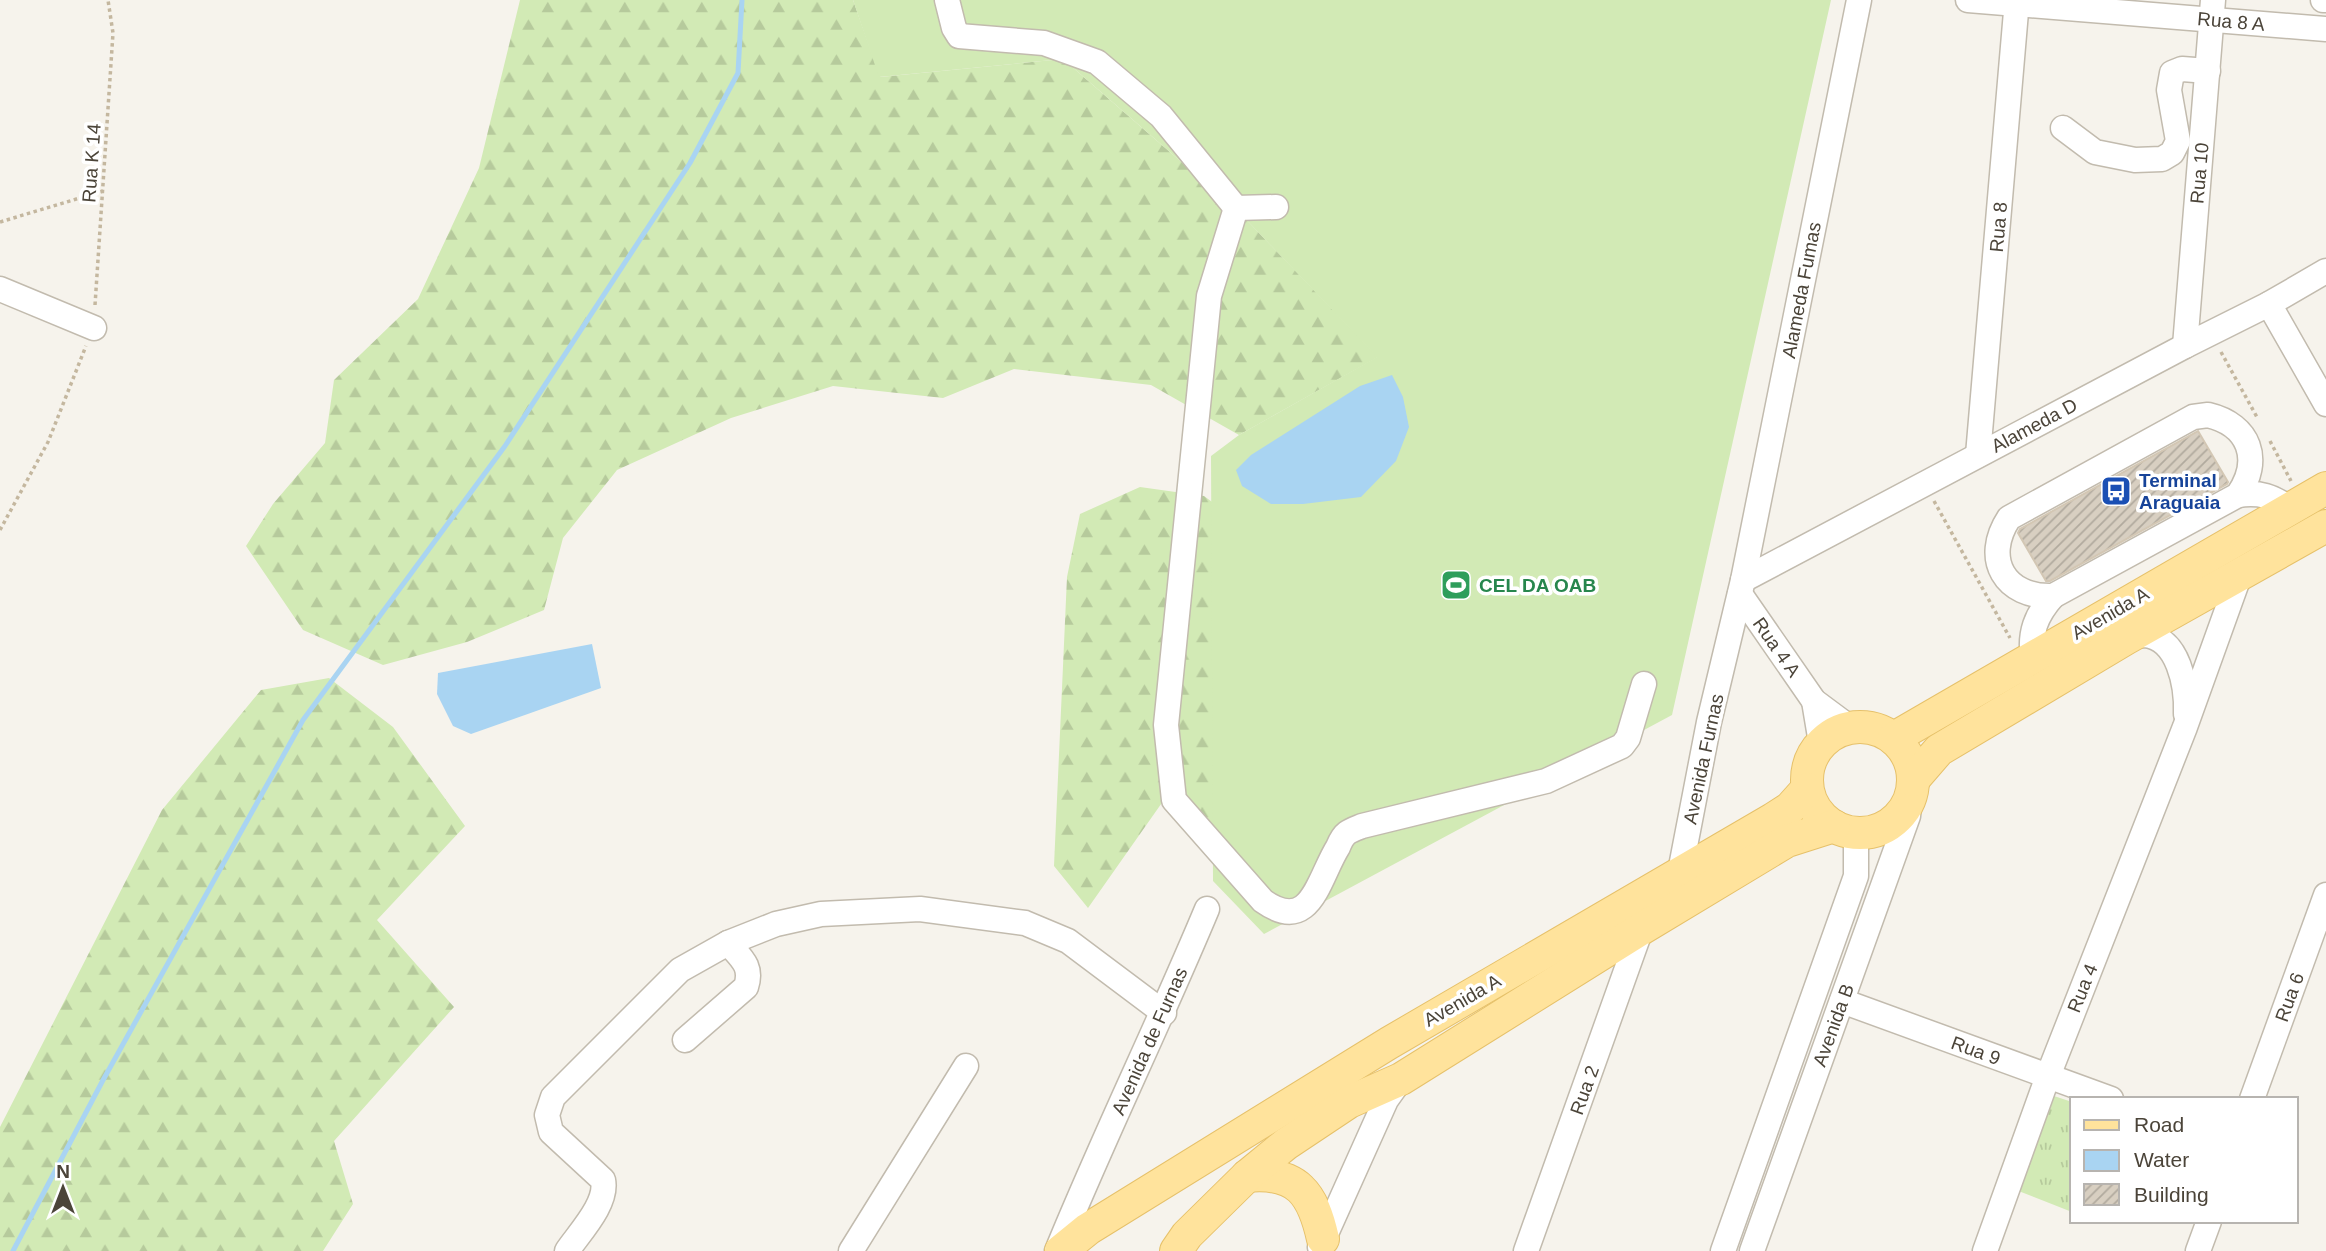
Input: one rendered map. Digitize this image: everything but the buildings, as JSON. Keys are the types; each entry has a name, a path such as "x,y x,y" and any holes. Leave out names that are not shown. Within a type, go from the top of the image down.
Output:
{"main road":[{"name":"Avenida A","path":"1894,738 2025,653 2304,495"},
{"name":"Avenida A","path":"1912,789 1939,750 2127,638 2326,526"},
{"path":"1849,727 1872,728 1894,738 1906,753 1912,789 1904,810 1883,828 1870,832 1845,829 1816,810 1807,789 1807,772 1821,743 1835,733 1849,727"},
{"name":"Avenida A","path":"1116,1213 1389,1043 1790,808 1807,789"},
{"name":"Avenida A","path":"1401,1079 1787,841 1845,829"},
{"path":"1176,1251 1187,1235 1247,1175 1286,1144 1349,1102 1401,1079"},
{"path":"1247,1175 1275,1176 1293,1183 1308,1196 1317,1213 1321,1245"},
{"name":"Avenida de Furnas","path":"1059,1251 1087,1229 1116,1213"}],"street":[{"path":"947,0 954,28 959,36 1044,43 1097,62 1161,116 1236,208"},
{"name":"Alameda Fumas","path":"1742,587 1859,0"},
{"name":"Rua 8 A","path":"1968,0 2213,10 2326,29"},
{"name":"Rua 8","path":"1978,455 2017,2"},
{"name":"Rua 10","path":"2185,346 2213,10"},
{"path":"2063,128 2076,135 2095,152 2135,160 2162,159 2172,153 2178,141 2169,90 2172,74 2182,69 2208,71"},
{"path":"1236,208 1276,207"},
{"path":"1236,208 1209,296 1166,725 1174,800 1263,901 1276,910 1291,913 1303,909 1312,899 1346,834 1362,826 1546,781 1622,746 1628,738 1644,684"},
{"name":"Alameda D","path":"1742,587 1978,455 2269,304 2326,271"},
{"path":"0,289 94,328"},
{"path":"2269,304 2326,404"},
{"path":"2238,495 2247,483 2251,468 2250,453 2244,438 2236,427 2223,419 2208,415 2193,417 2008,518 2000,531 1997,560 2012,585 2024,593 2039,597 2053,596 2238,495 2304,495"},
{"name":"Rua 4","path":"1984,1251 2048,1076 2185,727 2241,574"},
{"name":"Rua 4 A","path":"1742,587 1814,701 1849,727"},
{"name":"Avenida Furnas","path":"1642,929 1680,872 1709,722 1742,587"},
{"path":"2025,653 2039,615 2053,596"},
{"name":"Rua 4","path":"2127,638 2144,635 2155,638 2174,655 2184,677 2185,727"},
{"name":"Rua 4 A","path":"1814,701 1821,743"},
{"name":"Avenida B","path":"1752,1251 1908,816 1912,789"},
{"name":"Avenida B","path":"1723,1251 1856,876 1845,829"},
{"name":"Rua 6","path":"2253,1097 2326,895"},
{"path":"566,1251 602,1201 605,1190 603,1180 551,1132 547,1115 553,1097 680,970 728,943 776,924 821,914 920,909 1025,923 1068,941 1164,1013"},
{"name":"Avenida de Furnas","path":"1059,1251 1090,1171 1164,1013 1207,909"},
{"name":"Rua 2","path":"1526,1251 1642,929"},
{"path":"685,1040 746,987 748,968 728,943"},
{"name":"Rua 9","path":"1842,1001 2105,1097"},
{"path":"851,1251 966,1066"},
{"name":"Avenida A","path":"1321,1245 1386,1100 1401,1079"},
{"name":"Avenida de Furnas","path":"1087,1229 1090,1171"},
{"path":"2198,1251 2207,1223"}],"path":[{"name":"Rua K 14","path":"0,530 48,442 94,328 113,33 108,0"},
{"path":"0,222 103,191"},
{"path":"2220,350 2264,430"},
{"path":"2270,441 2304,495"},
{"path":"1932,498 2025,653"}],"green space":[{"path":"520,0 853,0 880,77 1063,59 1240,213 1378,357 1239,435 1151,385 1014,369 943,398 833,386 731,418 617,470 563,538 544,610 467,642 383,665 303,630 246,546 273,504 325,443 334,380 418,299 479,168"},
{"name":"CEL DA OAB","path":"853,0 1831,0 1672,715 1264,934 1213,881 1211,456 1239,435 1377,357 1240,213 1063,59 879,77"},
{"path":"1140,487 1204,496 1344,599 1236,867 1166,797 1088,908 1054,866 1067,577 1080,514"},
{"path":"329,678 393,727 465,826 377,920 454,1007 334,1141 353,1204 323,1251 0,1251 0,1127 162,810 261,690"},
{"path":"2051,1095 2070,1101 2070,1211 2016,1190"}],"water":[{"path":"1392,375 1403,397 1409,427 1396,461 1361,497 1303,504 1271,504 1242,486 1236,470 1251,455 1360,386"},
{"path":"592,644 601,688 471,734 453,726 437,694 438,673"}],"waterway":[{"path":"13,1251 102,1082 303,720 505,446 690,163 738,73 742,0"}],"place":[{"name":"Terminal Araguaia","path":"2116,491"},
{"name":"CEL DA OAB","path":"1456,585"}]}
